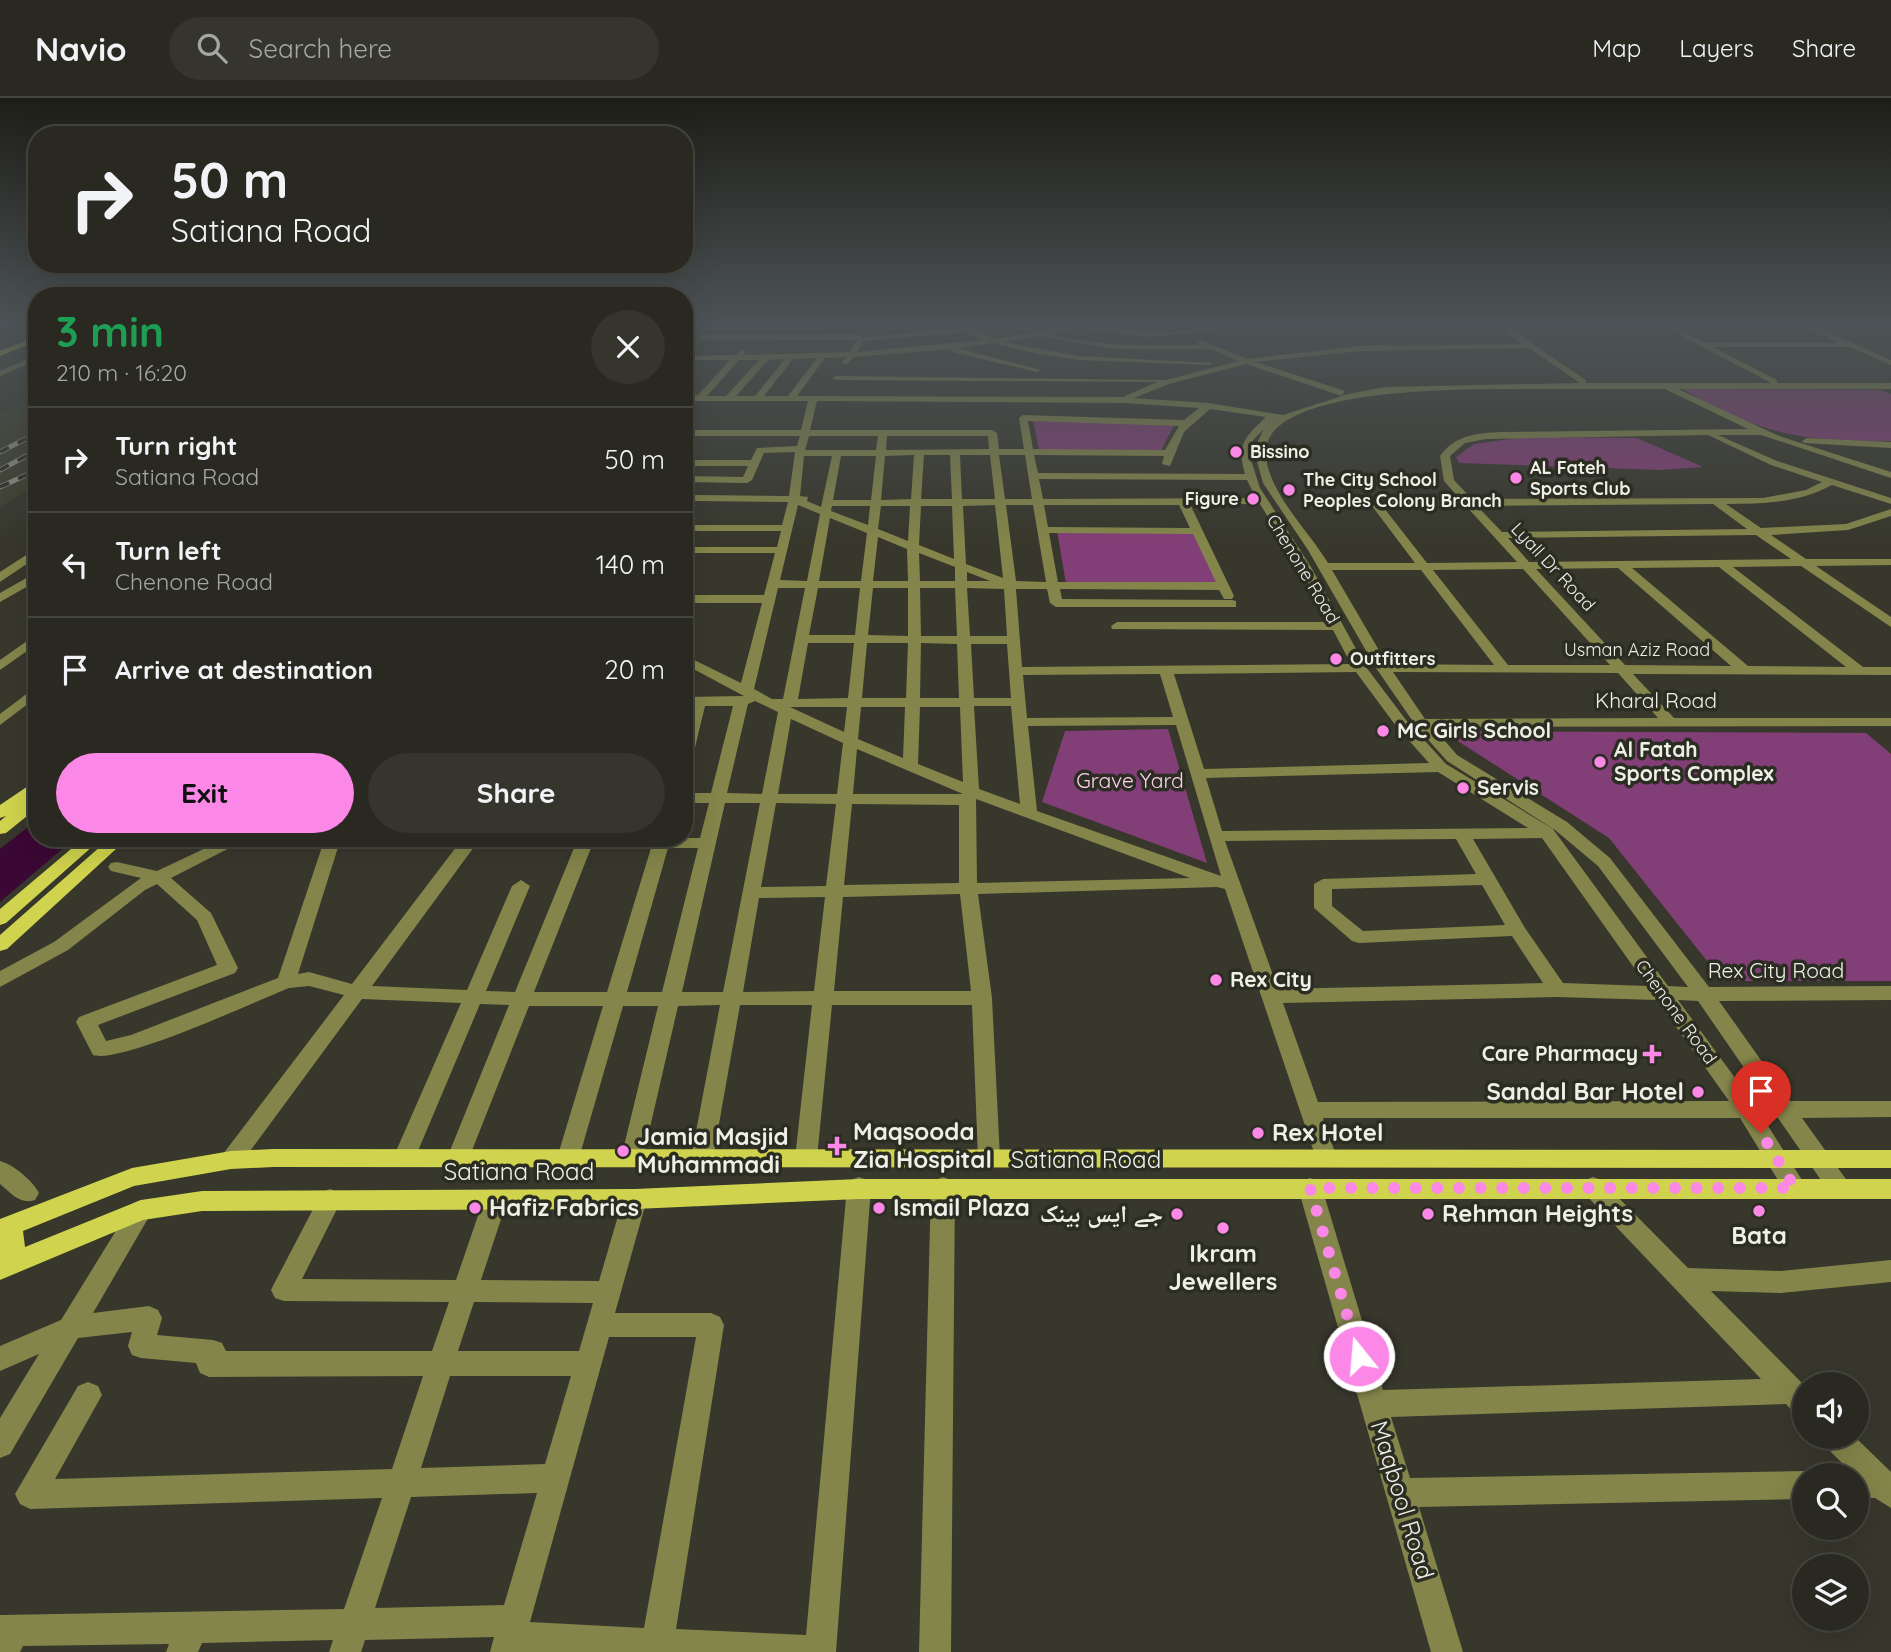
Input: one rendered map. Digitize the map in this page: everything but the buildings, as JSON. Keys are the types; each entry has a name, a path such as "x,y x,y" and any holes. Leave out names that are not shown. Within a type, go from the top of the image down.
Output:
{"main road":[{"path":"0,813 28,792"},
{"path":"0,829 28,807"},
{"path":"0,919 84,847"},
{"path":"0,945 110,847"},
{"name":"Satiana Road","path":"5,1228 132,1177 231,1160 1891,1159"},
{"name":"Satiana Road","path":"8,1265 141,1210 202,1201 635,1199 859,1188 1891,1189"},
{"path":"5,1228 8,1265"}],"street":[{"path":"693,398 1125,400 1208,406 1281,416"},
{"path":"1019,398 1056,603 1232,604"},
{"path":"1125,400 1131,398"},
{"name":"Chenone Road","path":"1330,398 1281,416 1248,439 1246,460 1262,501 1305,567 1360,668 1401,723 1441,767 1547,833 1747,1110 1795,1188"},
{"name":"Chenone Road","path":"1346,398 1281,416 1264,437 1261,458 1268,483 1324,567 1383,668 1421,723 1452,758 1560,826 1604,862 1704,994 1840,1189"},
{"path":"1686,398 1706,409 1783,439 1891,475"},
{"path":"632,1158 719,798 752,698 769,599 794,499 805,433 819,399"},
{"path":"1170,476 1169,446 1184,423 1208,406"},
{"path":"1023,418 1184,423"},
{"name":"Lyall Dr Road","path":"1669,721 1449,481 1445,469 1448,450 1463,440 1519,434 1765,432"},
{"path":"693,433 992,434 1010,584 1015,671 1029,814"},
{"path":"806,1158 852,701 883,433"},
{"path":"1706,433 1774,463 1891,501"},
{"path":"1783,439 1891,445"},
{"path":"1872,445 1891,451"},
{"path":"741,499 761,450 837,453 1168,453"},
{"path":"700,453 757,457"},
{"path":"702,1158 837,453"},
{"path":"910,768 915,641 914,546 919,453"},
{"path":"955,453 969,701 968,888 982,998 989,1158"},
{"path":"693,462 757,457"},
{"path":"1033,476 1251,477"},
{"path":"693,479 747,480"},
{"path":"1504,669 1377,506 1390,503 1717,503 1788,498 1809,493 1830,482"},
{"path":"693,498 794,499 828,505 1262,501"},
{"path":"1184,503 1232,604 1239,625"},
{"path":"1717,503 1891,623"},
{"path":"828,505 872,530 1010,584"},
{"path":"1500,536 1762,532 1848,527 1891,512"},
{"path":"693,525 787,528"},
{"path":"1044,530 1197,531"},
{"path":"693,550 782,550"},
{"path":"0,579 28,558"},
{"path":"1324,567 1809,565 1891,562"},
{"path":"1622,565 1744,670"},
{"path":"1723,565 1859,670"},
{"path":"0,579 28,578"},
{"path":"0,598 28,580"},
{"path":"773,584 1223,586"},
{"path":"693,598 769,599"},
{"path":"1117,626 1338,626"},
{"path":"801,639 1013,640"},
{"path":"0,666 28,645"},
{"path":"693,664 752,698 788,707 848,741 969,796 1029,814 1228,885"},
{"path":"1015,671 1360,668"},
{"name":"Usman Aziz Road","path":"1383,668 1891,671"},
{"path":"1166,671 1228,885 1326,1158"},
{"path":"0,721 28,698"},
{"path":"693,701 752,698"},
{"path":"788,707 852,701 1018,702"},
{"path":"1020,722 1182,721"},
{"name":"Kharal Road","path":"1421,723 1891,723"},
{"path":"1197,774 1441,767"},
{"path":"693,798 969,796"},
{"path":"1461,832 1517,930 1557,990"},
{"path":"1215,836 1547,833"},
{"path":"693,842 708,843"},
{"path":"0,980 61,946 139,886 223,847"},
{"path":"286,982 330,847"},
{"path":"231,1160 466,847"},
{"path":"458,1158 583,847"},
{"path":"568,1158 660,847"},
{"path":"117,867 160,877 205,918 228,968 86,1022 100,1050 136,1041 286,982 309,979 357,992 522,999 982,998"},
{"path":"1490,879 1322,884 1323,908 1359,937 1517,930"},
{"path":"752,892 1228,885"},
{"path":"404,1158 521,886"},
{"name":"Rex City Road","path":"1269,996 1557,990 1704,994 1891,993"},
{"path":"1309,1110 1891,1110"},
{"path":"0,1170 27,1193"},
{"path":"1593,1187 1792,1392"},
{"path":"5,1638 510,1637 656,1648 820,1652 859,1188"},
{"path":"935,1652 943,1188"},
{"name":"Maqbool Road","path":"1310,1188 1447,1652"},
{"path":"330,1199 284,1290 610,1293"},
{"path":"510,1637 635,1199"},
{"path":"350,1638 495,1201"},
{"path":"0,1444 141,1210"},
{"path":"1682,1279 1781,1282 1891,1270"},
{"path":"0,1359 72,1327 149,1318 141,1346 213,1352 209,1364 589,1363"},
{"path":"600,1325 710,1325 656,1648"},
{"path":"88,1395 30,1493 556,1478"},
{"path":"1374,1404 1792,1398"},
{"path":"1846,1449 1876,1487"},
{"path":"1400,1493 1792,1485"}],"shaded area":[{"path":"28,398 28,490 0,507 0,413"},
{"path":"28,827 28,847 64,847 0,902 0,849"}],"green space":[{"path":"1698,398 1891,398 1891,441 1806,437 1759,426"},
{"path":"1033,420 1174,425 1161,451 1039,450"},
{"path":"1524,437 1637,438 1703,467 1661,470 1459,463 1456,457 1474,444"},
{"path":"1057,531 1198,533 1223,584 1066,584"},
{"name":"Grave Yard","path":"1168,729 1207,863 1042,802 1065,731"},
{"path":"1442,731 1866,733 1891,754 1891,981 1723,981 1609,838"}],"railway":[{"path":"0,452 28,438"},
{"path":"0,470 28,455"},
{"path":"0,487 28,474"}],"place":[{"name":"Bissino","path":"1236,452"},
{"name":"AL Fateh Sports Club","path":"1516,478"},
{"name":"The City School Peoples Colony Branch","path":"1289,490"},
{"name":"Figure","path":"1253,499"},
{"name":"Outfitters","path":"1336,659"},
{"name":"MC Girls School","path":"1383,731"},
{"name":"Al Fatah Sports Complex","path":"1600,762"},
{"name":"Servis","path":"1463,788"},
{"name":"Rex City","path":"1216,980"},
{"name":"Care Pharmacy","path":"1652,1054"},
{"name":"Sandal Bar Hotel","path":"1698,1092"},
{"name":"Rex Hotel","path":"1258,1133"},
{"name":"Maqsooda Zia Hospital","path":"837,1146"},
{"name":"Jamia Masjid Muhammadi","path":"623,1151"},
{"name":"Hafiz Fabrics","path":"475,1208"},
{"name":"Ismail Plaza","path":"879,1208"},
{"name":"Bata","path":"1759,1211"},
{"name":"جے ایس بینک","path":"1177,1214"},
{"name":"Rehman Heights","path":"1428,1214"},
{"name":"Ikram Jewellers","path":"1223,1228"}],"route":[{"path":"1359,1356 1310,1188 1795,1188 1761,1133"}]}
